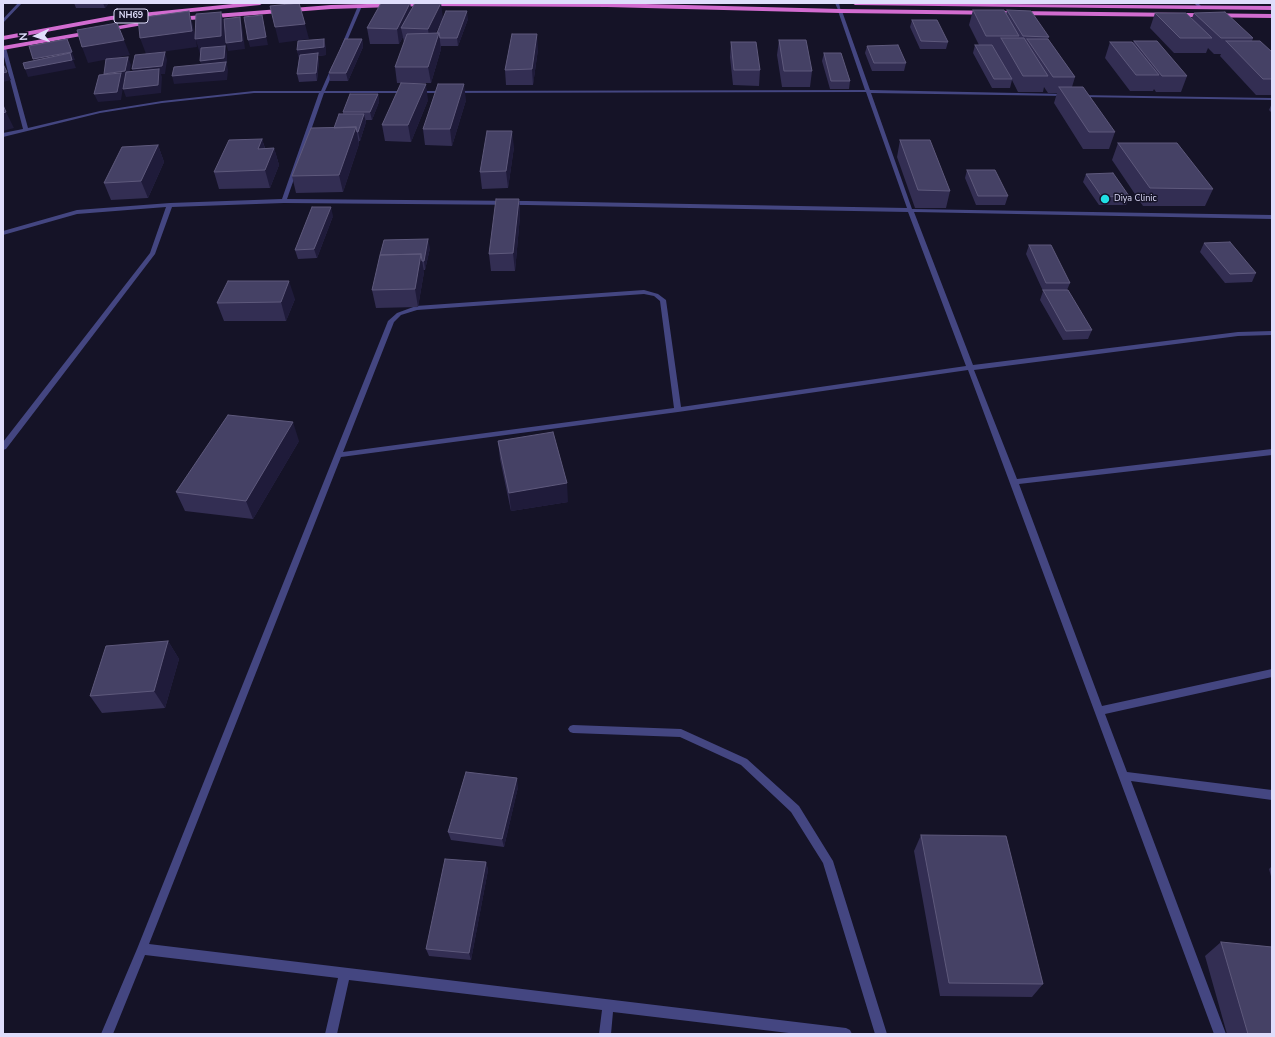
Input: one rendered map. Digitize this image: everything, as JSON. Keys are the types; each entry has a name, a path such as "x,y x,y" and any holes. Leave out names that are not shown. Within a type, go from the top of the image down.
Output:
{"highway":[{"name":"NH69","path":"3,38 111,18 260,3"},
{"path":"855,3 1198,5 1272,8"},
{"path":"168,20 263,12 360,6 425,4 838,7 1272,16"},
{"name":"NH69","path":"4,48 161,21"}],"street":[{"path":"3,22 20,3"},
{"path":"338,57 360,6"},
{"path":"838,7 910,210 1014,482 1220,1034"},
{"path":"4,48 26,130"},
{"path":"284,201 322,93 335,64"},
{"path":"3,135 100,112 162,102 254,92 867,91 1272,99"},
{"path":"3,233 77,212 170,205 284,201 527,203 1272,217"},
{"path":"3,448 153,253 170,205"},
{"path":"107,1034 391,321 399,314 416,308 644,292 656,295 662,300 678,410"},
{"path":"337,455 678,410 970,368 1238,334 1272,333"},
{"path":"1014,482 1272,452"},
{"path":"1100,711 1272,673"},
{"path":"573,729 681,734 744,762 795,809 828,861 881,1034"},
{"path":"1124,776 1272,795"},
{"path":"142,949 846,1034"},
{"path":"331,1034 345,974"},
{"path":"605,1034 608,1005"}],"building":[{"path":"299,3 305,24 275,27 270,6"},
{"path":"381,3 410,3 397,29 367,28"},
{"path":"415,3 441,3 428,29 401,28"},
{"path":"973,10 1004,10 1019,36 986,36"},
{"path":"1007,10 1031,11 1049,37 1023,36"},
{"path":"189,11 192,31 140,38 138,18"},
{"path":"446,11 467,11 457,38 440,38 439,33 437,33"},
{"path":"221,12 221,36 195,39 196,14"},
{"path":"1225,12 1253,38 1221,38 1194,13"},
{"path":"1155,13 1186,13 1212,38 1180,38"},
{"path":"262,15 266,37 248,40 244,17"},
{"path":"240,17 242,41 226,43 224,19"},
{"path":"912,20 937,20 948,42 921,41"},
{"path":"117,23 124,40 82,47 77,30"},
{"path":"439,33 428,67 395,67 407,34"},
{"path":"512,34 537,34 532,69 505,70"},
{"path":"1001,38 1024,38 1048,76 1023,76"},
{"path":"67,39 72,52 33,59 29,46"},
{"path":"324,39 324,47 297,50 298,41"},
{"path":"345,39 362,39 346,73 329,73"},
{"path":"1027,39 1048,39 1075,77 1053,77"},
{"path":"779,40 806,40 812,71 784,71"},
{"path":"1134,41 1157,41 1187,76 1162,76"},
{"path":"1226,41 1260,41 1272,52 1272,79 1263,79"},
{"path":"731,42 756,42 760,70 734,70"},
{"path":"1110,42 1132,42 1159,75 1136,75"},
{"path":"898,45 906,63 874,63 867,46"},
{"path":"975,45 992,45 1012,79 994,79"},
{"path":"225,46 224,58 200,61 201,48"},
{"path":"165,52 162,66 132,69 135,55"},
{"path":"70,53 72,60 25,69 23,63"},
{"path":"318,53 316,73 297,74 300,55"},
{"path":"824,53 841,53 850,81 831,81"},
{"path":"128,57 125,71 104,74 106,59"},
{"path":"226,62 224,71 172,76 174,67"},
{"path":"3,64 7,72 3,73"},
{"path":"159,69 158,85 123,89 126,72"},
{"path":"121,73 117,92 94,94 99,75"},
{"path":"401,83 426,84 408,125 382,125"},
{"path":"438,84 464,84 450,129 423,129"},
{"path":"1059,87 1083,87 1115,132 1089,132"},
{"path":"350,94 378,94 370,112 343,112"},
{"path":"3,105 6,112 3,113"},
{"path":"339,114 364,114 358,132 356,127 334,128"},
{"path":"356,127 339,175 292,176 311,128"},
{"path":"487,131 512,131 506,171 480,172"},
{"path":"262,139 258,149 274,148 265,170 214,172 229,140"},
{"path":"900,140 930,140 950,191 918,190"},
{"path":"1118,143 1177,143 1213,189 1150,188"},
{"path":"158,145 141,181 104,183 122,147"},
{"path":"967,170 995,170 1008,196 978,196"},
{"path":"1113,173 1129,196 1102,197 1086,174"},
{"path":"496,199 519,199 513,253 489,254"},
{"path":"312,207 331,207 314,249 295,250"},
{"path":"428,239 424,261 422,261 421,254 380,255 384,240"},
{"path":"1230,242 1256,273 1230,274 1204,243"},
{"path":"1029,245 1051,245 1070,283 1046,283"},
{"path":"421,254 415,289 372,290 380,255"},
{"path":"228,281 289,281 281,302 217,303"},
{"path":"1043,290 1068,290 1092,330 1066,331"},
{"path":"228,415 293,422 246,501 176,492"},
{"path":"553,432 567,483 509,493 498,441"},
{"path":"168,641 154,691 90,696 106,646"},
{"path":"466,772 517,778 502,839 448,832"},
{"path":"921,835 1006,836 1043,984 949,983"},
{"path":"445,859 486,862 469,953 426,949"},
{"path":"1221,942 1272,947 1272,1034 1248,1034"}],"place":[{"name":"Diya Clinic","path":"1105,199"}]}
